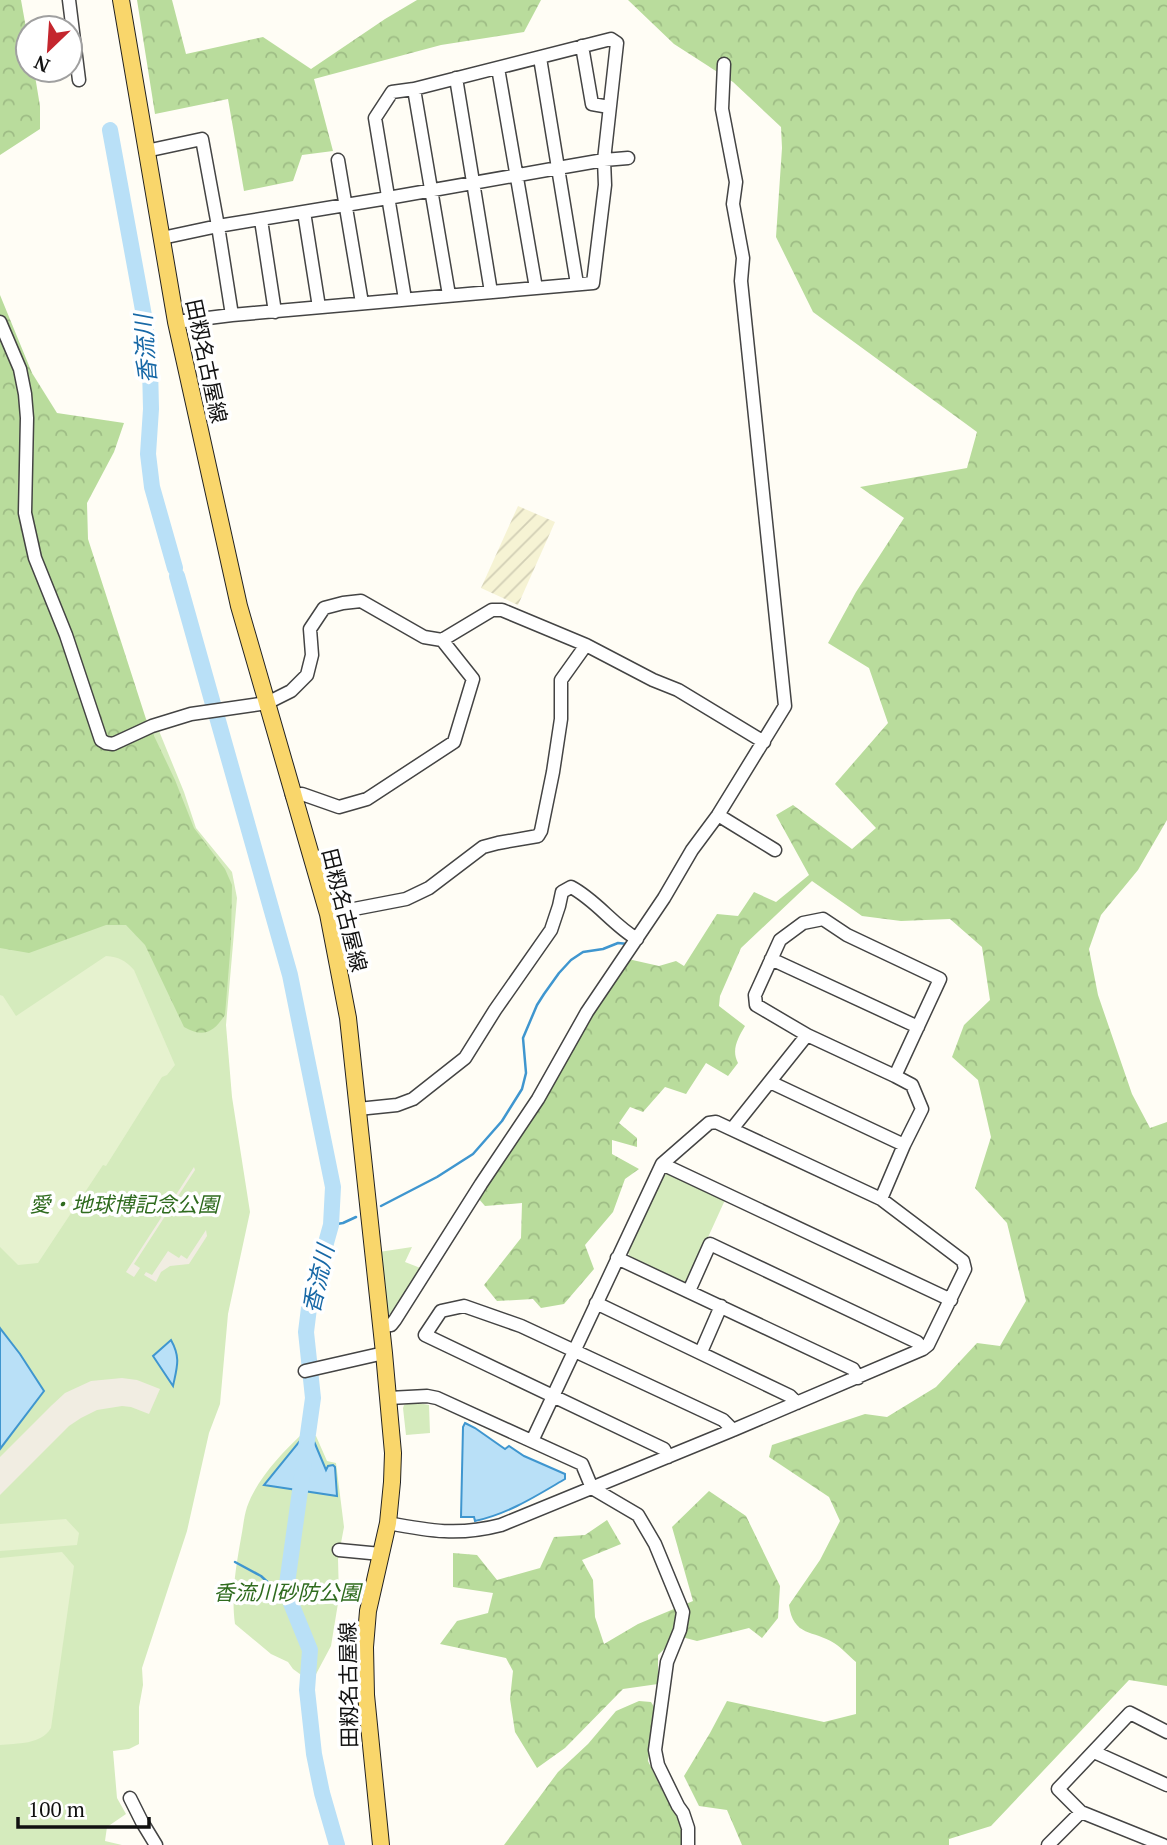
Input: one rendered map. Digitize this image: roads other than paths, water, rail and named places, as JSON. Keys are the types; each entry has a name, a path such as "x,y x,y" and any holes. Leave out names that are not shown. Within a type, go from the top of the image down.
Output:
{"main road":[{"name":"田籾名古屋線","path":"121,0 176,322 239,606 328,914 348,1018 393,1453 388,1523 368,1611 365,1647 366,1695 381,1845"}],"street":[{"path":"176,322 593,283 605,185 604,160 617,43 611,39 414,89 391,92 375,118 405,299"},
{"path":"582,46 592,104 609,107"},
{"path":"540,58 577,284"},
{"path":"381,1326 391,1325 395,1320 538,1099 587,1012 664,898 692,850 718,815 785,706 741,281 743,258 733,204 736,182 722,109 724,64"},
{"path":"498,68 536,288"},
{"path":"456,78 491,292"},
{"path":"414,89 449,295"},
{"path":"146,151 202,139 232,315"},
{"path":"162,238 218,226 628,158"},
{"path":"338,160 362,303"},
{"path":"303,212 319,307"},
{"path":"261,220 275,312"},
{"path":"0,322 20,369 25,394 25,513 35,558 66,635 101,740 106,743 113,744 152,726 191,714 267,703 291,691 307,675 312,655 310,629 324,608 360,601 424,636 442,639 492,610 502,610 586,645 678,690 764,742"},
{"path":"292,795 302,794 339,807 367,799 454,742 473,679 442,639"},
{"path":"328,914 406,899 429,888 483,847 538,836 553,772 561,719 561,680 586,645"},
{"path":"718,815 775,850"},
{"path":"358,1109 397,1105 413,1099 465,1058 551,930 562,892 571,887 580,891 637,939"},
{"path":"881,1199 922,1109 912,1085 807,1035 755,1005 754,995 780,940 803,923 823,919 847,935 940,979 895,1076"},
{"path":"771,959 918,1027"},
{"path":"732,1129 807,1035"},
{"path":"770,1082 904,1145"},
{"path":"388,1523 433,1531 468,1531 501,1525 923,1349 928,1345 965,1269 962,1261 881,1199 732,1129 716,1122 709,1123 662,1164 532,1441"},
{"path":"662,1164 951,1300"},
{"path":"689,1291 710,1244 917,1342 923,1349"},
{"path":"617,1258 853,1369 858,1378"},
{"path":"596,1303 790,1396 797,1403"},
{"path":"668,1457 664,1448 425,1335 440,1311 464,1306 520,1326 573,1350 723,1420 733,1430"},
{"path":"701,1352 721,1306"},
{"path":"305,1371 384,1353"},
{"path":"389,1398 437,1398 582,1464 592,1488 638,1514 655,1544 683,1612 680,1630 667,1662 655,1750 658,1765 683,1813 688,1828 688,1845"},
{"path":"340,1550 381,1554"},
{"path":"1163,1845 1081,1812 1058,1789 1130,1713 1167,1732"},
{"path":"1094,1752 1167,1785"},
{"path":"130,1798 156,1845"},
{"path":"1048,1845 1081,1812"}],"water":[{"path":"0,1328 44,1391 0,1449"},
{"path":"171,1340 177,1357 173,1386 153,1356"},
{"path":"465,1423 505,1449 509,1446 524,1456 565,1474 565,1479 499,1514 475,1521 474,1517 461,1517"},
{"path":"303,1437 313,1439 326,1470 328,1466 335,1467 337,1496 264,1485"}],"waterway":[{"name":"香流川","path":"110,130 145,321 150,366 148,454 152,487 175,568"},
{"name":"香流川","path":"177,576 213,704"},
{"name":"香流川","path":"217,717 290,975 333,1187 331,1225 310,1300 306,1332 313,1398 286,1591 310,1650 307,1690 314,1754 337,1845"},
{"path":"381,1206 437,1177 473,1154 502,1121 522,1089 526,1073 523,1038 537,1005 559,973 583,952 618,943 628,944"},
{"path":"331,1225 356,1217"},
{"path":"235,1562 261,1576 292,1605"}],"park label":[{"name":"愛・地球博記念公園","path":"124,1204"},
{"name":"香流川砂防公園","path":"287,1592"}]}
